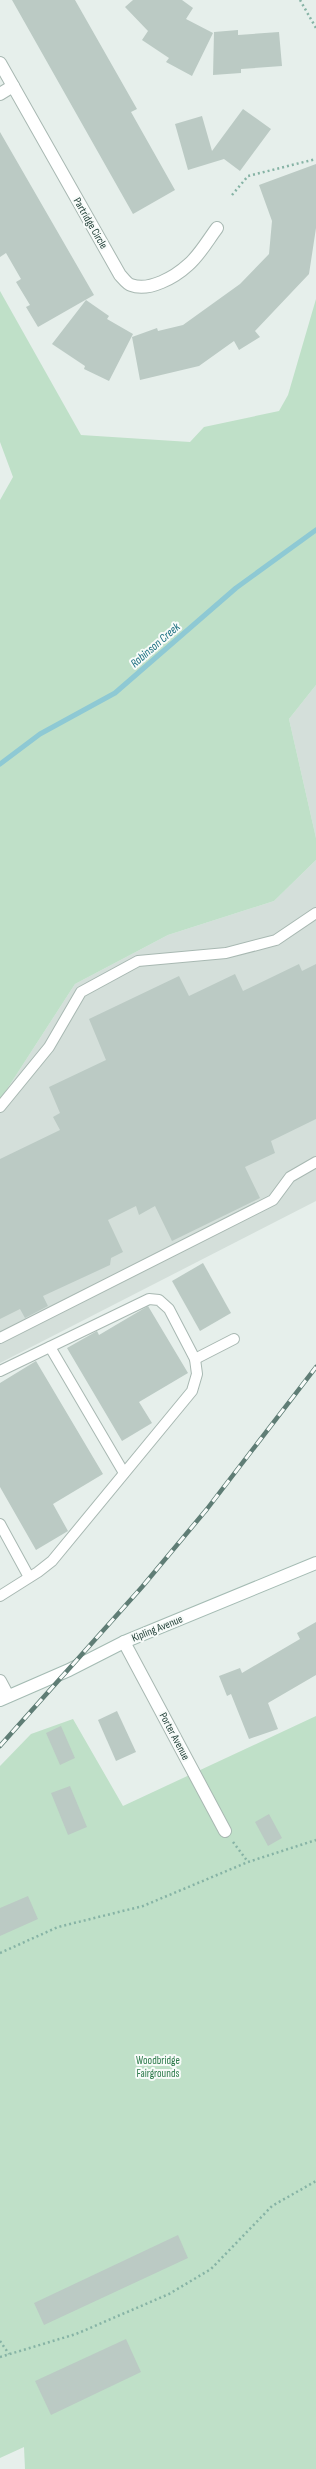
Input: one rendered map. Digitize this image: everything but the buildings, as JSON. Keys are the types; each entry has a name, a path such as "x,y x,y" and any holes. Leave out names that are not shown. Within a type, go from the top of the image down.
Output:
{"street":[{"name":"Partridge Circle","path":"0,63 120,275 129,285 142,288 154,285 181,270 189,264 217,228"},
{"path":"0,94 13,86"},
{"name":"Kipling Avenue","path":"4,1698 124,1642 316,1564"},
{"name":"Porter Avenue","path":"124,1642 225,1831"},
{"path":"0,1681 4,1698"}],"lane":[{"path":"0,1107 49,1047 81,992 138,961 226,953 276,940 316,913"},
{"path":"0,1338 273,1200 290,1177 316,1162"},
{"path":"0,1371 149,1299 159,1300 169,1309 195,1359 197,1374 192,1391 52,1561 29,1578 0,1596"},
{"path":"195,1359 234,1339"},
{"path":"50,1347 124,1473"},
{"path":"0,1524 29,1578"}],"path":[{"path":"300,0 316,28"},
{"path":"232,195 248,176 316,159"},
{"path":"225,1831 248,1862"},
{"path":"0,1953 58,1927 143,1906 248,1862 316,1840"},
{"path":"0,2357 76,2334 169,2294 211,2269 272,2206 316,2181"},
{"path":"0,2341 9,2354"}],"shaded area":[{"path":"316,685 316,838 289,719"},
{"path":"316,860 316,1201 0,1363 0,1100 75,984 168,935 274,901"}],"green space":[{"path":"0,291 81,435 190,442 204,427 279,411 288,395 316,299 316,685 289,719 316,838 316,860 274,901 168,935 75,984 0,1100 0,500 13,477 0,442"},
{"name":"Woodbridge Fairgrounds","path":"316,1716 316,2469 25,2469 24,2447 0,2458 0,1766 31,1734 73,1719 123,1806"}],"waterway":[{"name":"Robinson Creek","path":"0,764 40,734 115,693 236,588 316,530"}],"railway":[{"path":"0,1746 142,1587 207,1509 316,1367"}]}
